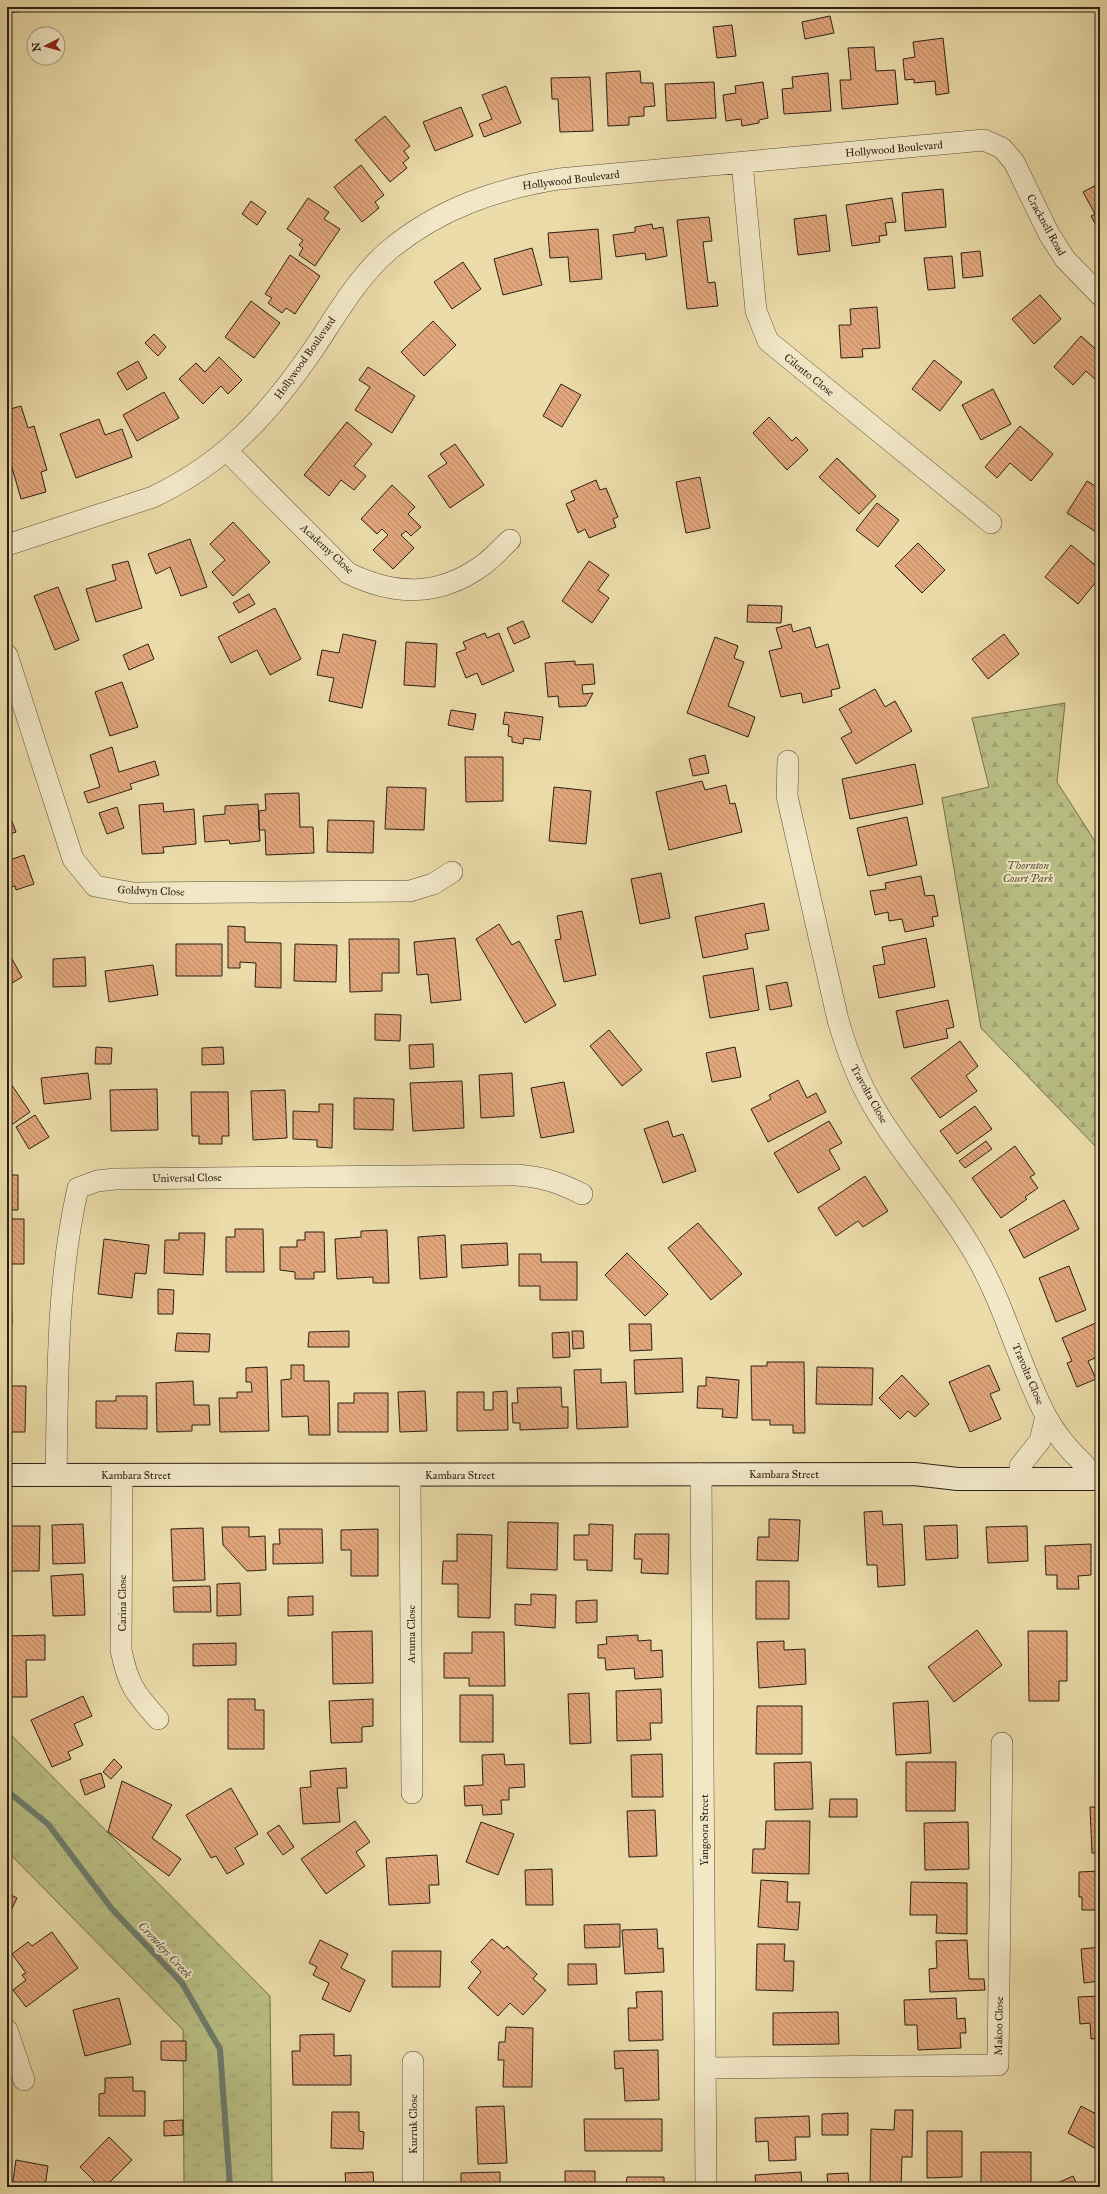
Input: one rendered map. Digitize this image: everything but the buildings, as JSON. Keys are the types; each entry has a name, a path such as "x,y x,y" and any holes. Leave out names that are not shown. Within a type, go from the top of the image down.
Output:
{"street":[{"name":"Hollywood Boulevard","path":"7,545 153,496 178,484 227,451 266,413 367,273 388,251 460,206 520,185 559,179 984,140 1002,148"},
{"name":"Cracknell Road","path":"1002,148 1014,162 1049,234 1065,259 1100,295"},
{"name":"Cilento Close","path":"742,163 756,311 768,341 991,522"},
{"name":"Academy Close","path":"227,451 348,573 371,584 396,590 432,589 460,578 483,565 510,540"},
{"name":"Goldwyn Close","path":"7,655 73,859 95,886 133,893 410,891 432,884 452,872"},
{"name":"Travolta Close","path":"788,761 787,796 838,1020 847,1050 861,1084 876,1110 976,1255 990,1282 1046,1416 1068,1448 1095,1470"},
{"name":"Universal Close","path":"56,1475 59,1317 66,1249 78,1188 97,1181 115,1179 516,1175 537,1177 557,1182 582,1194"},
{"name":"Travolta Close","path":"1020,1466 1040,1441 1046,1416"},
{"name":"Kambara Street","path":"914,1474 959,1466 1020,1466 1095,1470"},
{"name":"Kambara Street","path":"7,1475 914,1474 958,1479 1095,1470"},
{"name":"Yangoora Street","path":"701,1474 706,2187"},
{"name":"Carina Close","path":"122,1475 121,1650 126,1676 138,1696 158,1719"},
{"name":"Aruma Close","path":"410,1475 412,1793"},
{"name":"Makoo Close","path":"706,2068 998,2065 1002,1743"},
{"path":"7,2030 24,2080"},
{"name":"Kurruk Close","path":"413,2062 413,2187"}],"green space":[{"path":"7,7 71,7 7,13"},
{"name":"Thornton Court Park","path":"1065,703 1057,782 1100,849 1100,1151 981,1028 942,798 989,787 972,718"},
{"path":"7,1731 270,1996 272,2187 184,2187 183,2030 7,1851"}],"waterway":[{"name":"Crowleys Creek","path":"7,1791 48,1824 112,1909 182,1983 220,2049 230,2187"}]}
